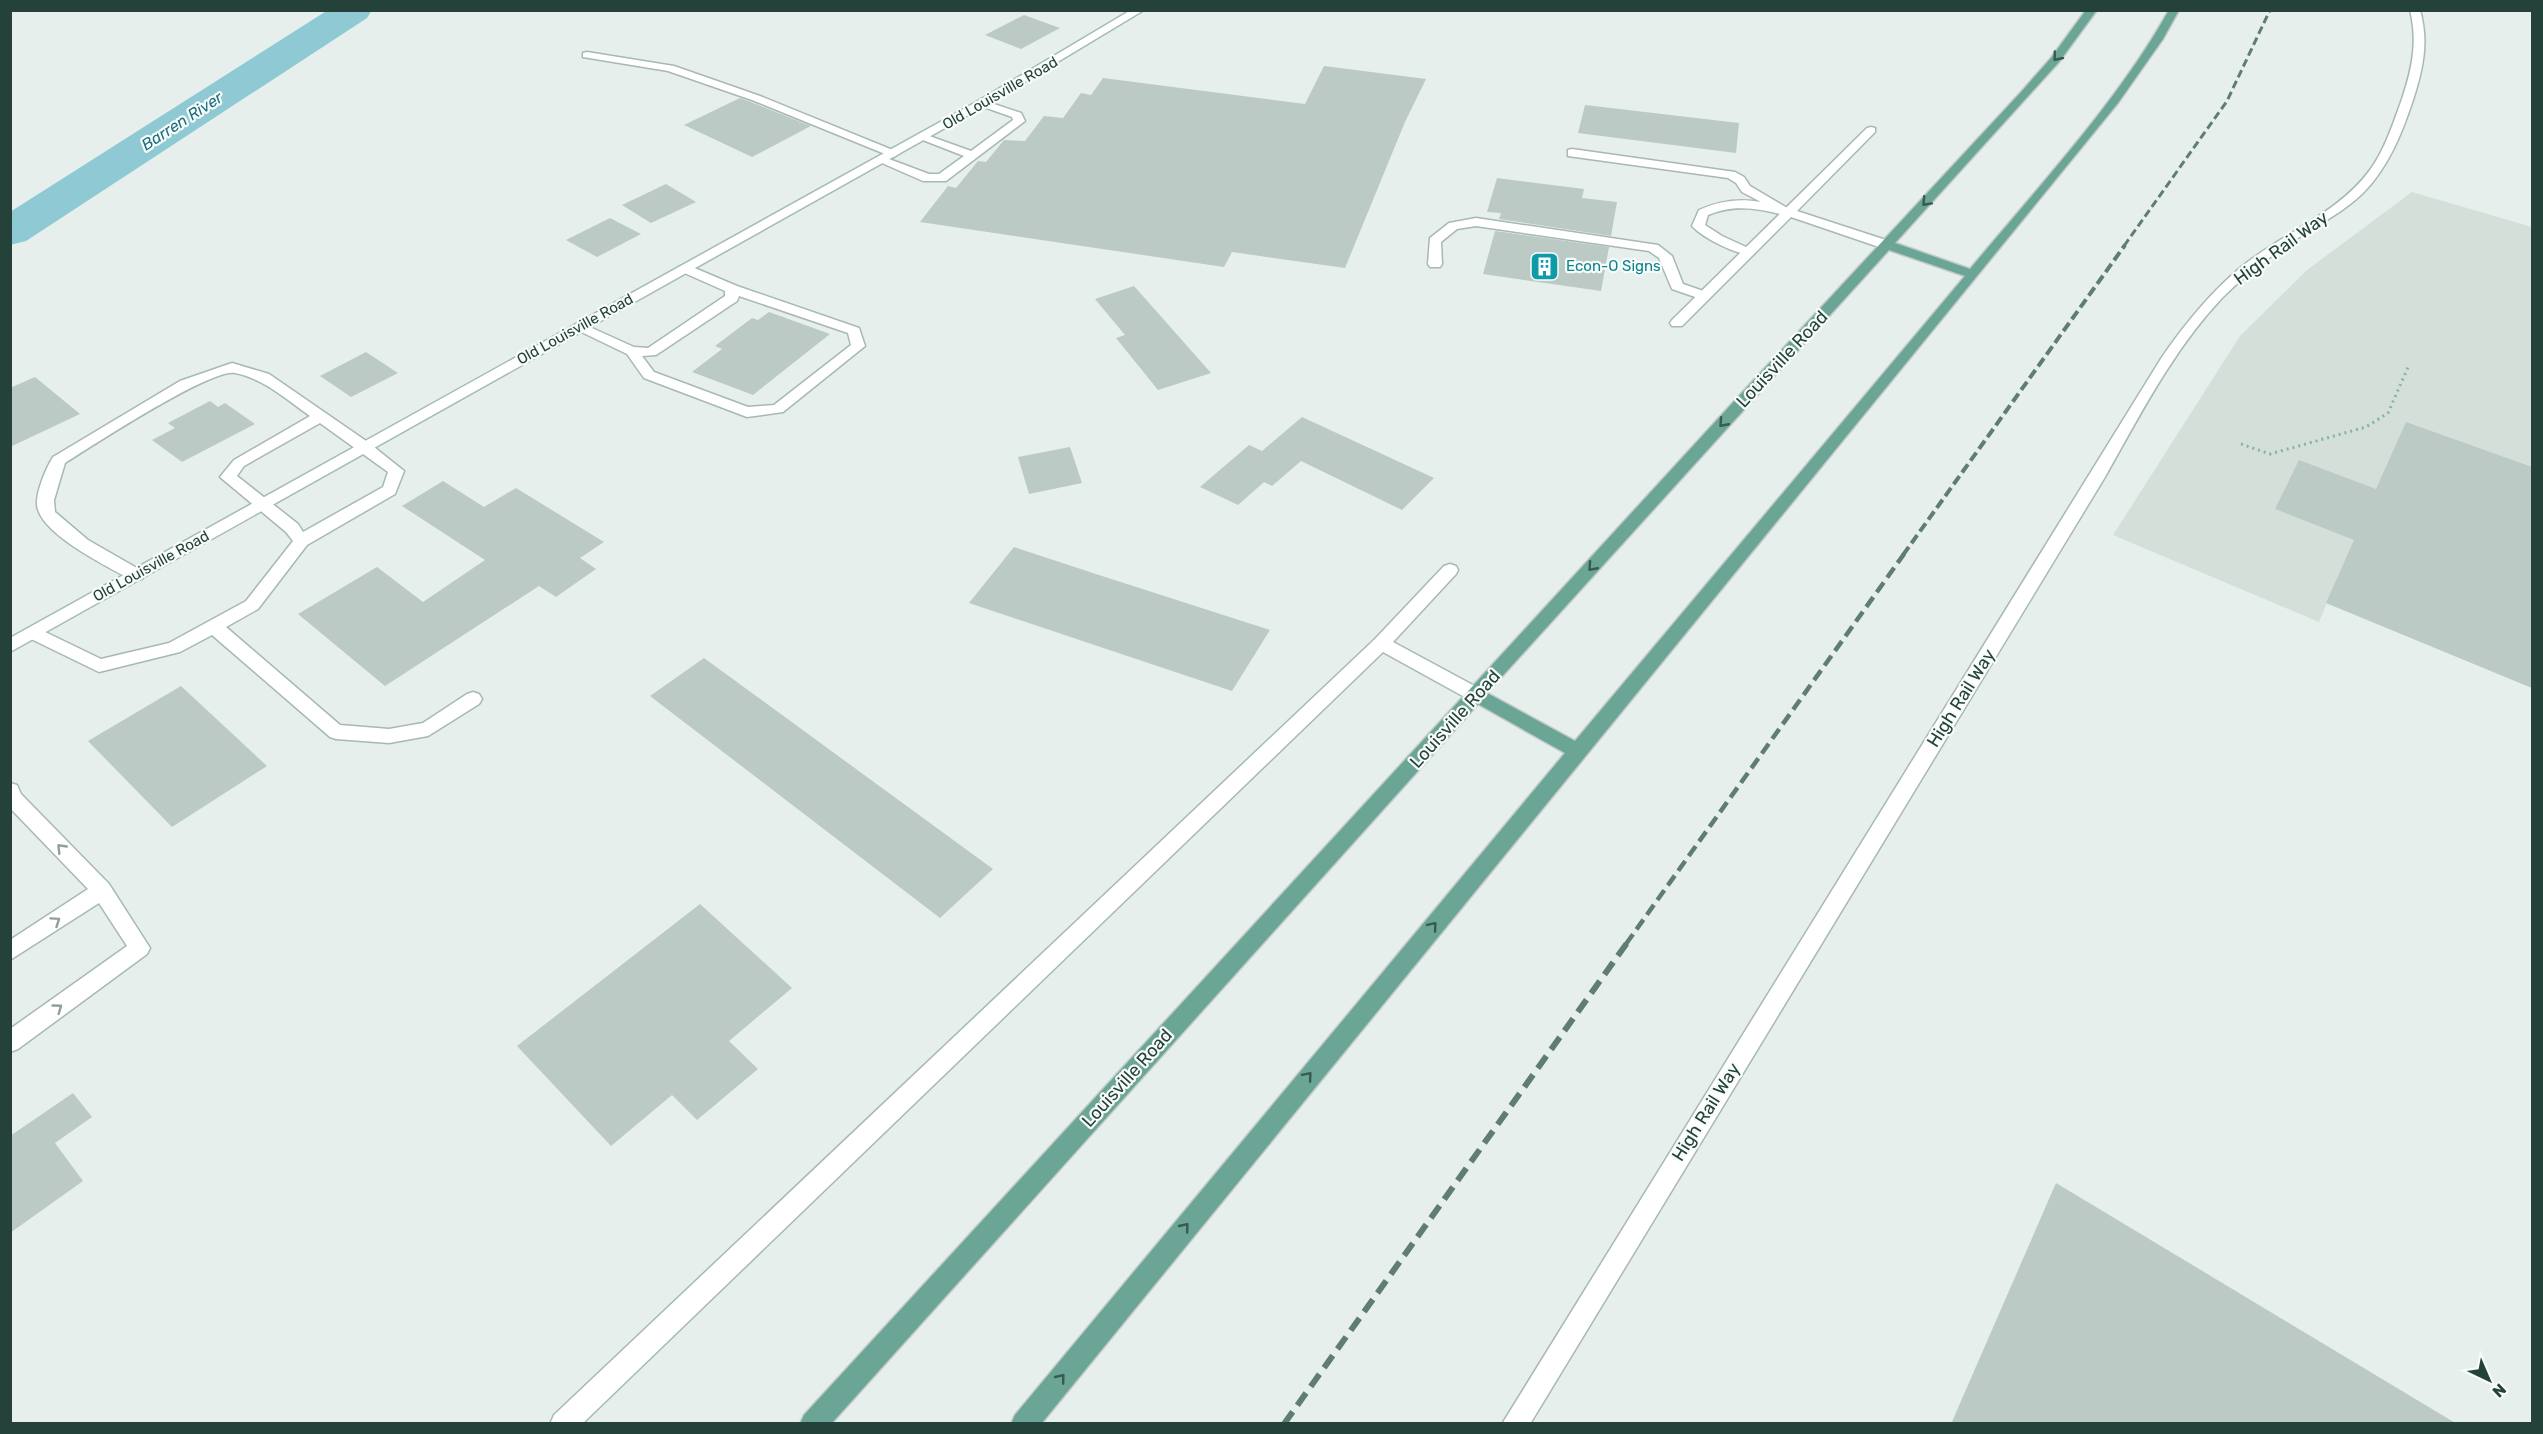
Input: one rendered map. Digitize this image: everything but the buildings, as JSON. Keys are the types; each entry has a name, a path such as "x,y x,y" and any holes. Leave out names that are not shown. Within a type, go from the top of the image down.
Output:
{"main road":[{"name":"Louisville Road","path":"813,1424 2048,69 2092,10"},
{"path":"1024,1424 2114,101 2158,39 2174,10"},
{"path":"1887,245 1973,274"},
{"path":"1476,695 1578,751"}],"street":[{"name":"Old Louisville Road","path":"10,646 364,446 982,104 1139,10"},
{"name":"High Rail Way","path":"1515,1424 2164,364 2199,317 2236,279 2275,248 2354,195 2379,167 2400,120 2420,57 2422,42 2415,10"},
{"path":"587,55 670,68 756,98 894,153"},
{"path":"880,160 927,178 942,178 1019,121 1017,115 1009,111 982,104"},
{"path":"1677,323 1871,130"},
{"path":"921,137 975,155"},
{"path":"1572,153 1731,175 1740,180 1746,189 1788,212"},
{"path":"1749,251 1717,239 1698,226 1703,213 1723,204 1757,205 1788,212 1887,245"},
{"path":"1435,264 1435,241 1453,226 1476,222 1653,248 1665,256 1677,286 1704,296"},
{"path":"632,351 649,375 747,412 778,409 858,346 854,331 732,289 685,268"},
{"path":"578,327 632,351 651,352 732,298 732,289"},
{"path":"33,633 99,666 174,648 252,605 301,541 390,490 396,471 364,446 264,377 232,367 186,384 58,460 44,507 48,516 65,533 136,575"},
{"path":"301,541 292,528 228,477 239,463 321,416"},
{"path":"563,1424 1381,643 1450,570"},
{"path":"213,626 336,732 389,736 428,729 473,699"},
{"path":"1381,643 1476,695"},
{"path":"10,790 12,798 102,890 141,948 10,1042"},
{"path":"10,951 102,890"}],"path":[{"path":"2241,444 2270,454 2366,427 2388,412 2409,365"}],"shaded area":[{"path":"2412,192 2532,227 2532,688 2327,603 2319,622 2113,535 2240,336 2307,270"}],"waterway":[{"name":"Barren River","path":"10,232 354,10"}],"railway":[{"path":"2124,246 2227,101 2270,10"},
{"path":"1903,555 2125,245"},
{"path":"1626,944 1904,554"},
{"path":"1284,1424 1627,943"}],"place":[{"name":"Econ-O Signs","path":"1545,266"}]}
